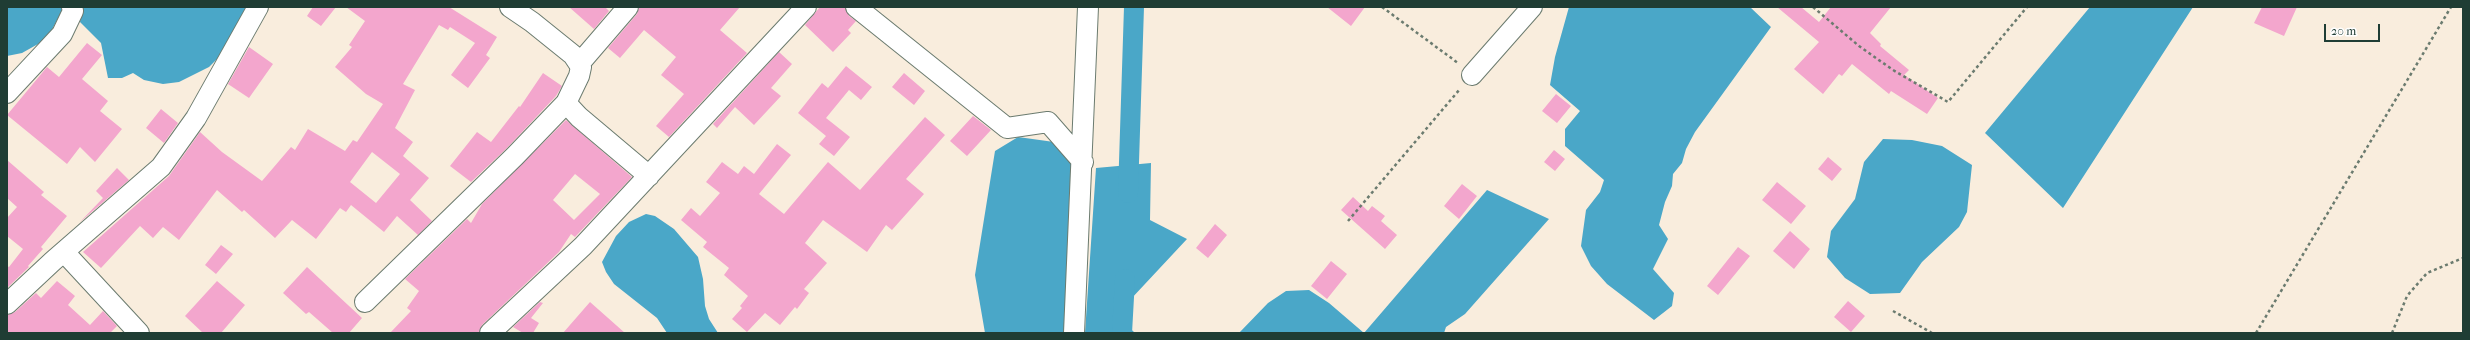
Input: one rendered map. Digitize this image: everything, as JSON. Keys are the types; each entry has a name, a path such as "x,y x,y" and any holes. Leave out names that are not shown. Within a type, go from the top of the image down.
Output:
{"street":[{"path":"7,93 62,34 73,11 72,7"},
{"path":"7,304 161,167 196,118 258,7"},
{"path":"365,302 515,156 566,102 580,76 581,67 573,55 556,40 510,7"},
{"path":"579,64 628,7"},
{"path":"490,333 583,246 806,7"},
{"path":"856,7 1007,128 1048,122 1083,162"},
{"path":"1074,333 1083,162 1088,7"},
{"path":"1472,74 1532,7"},
{"path":"566,102 579,117 649,176"},
{"path":"64,252 139,333"}],"path":[{"path":"1348,221 1472,74 1382,7"},
{"path":"1813,7 1859,46 1893,70 1948,102 2027,7"},
{"path":"2256,333 2451,7"},
{"path":"2392,333 2407,296 2426,273 2463,258"},
{"path":"1894,311 1932,333"}],"water":[{"path":"7,7 64,7 47,39 22,53 7,56"},
{"path":"82,7 249,7 222,54 209,67 179,82 163,84 144,80 133,73 122,78 108,78 101,43 80,22"},
{"path":"1569,7 1750,7 1771,27 1695,132 1686,149 1682,163 1673,174 1672,186 1665,202 1659,225 1668,239 1653,269 1674,293 1672,306 1654,320 1607,284 1591,266 1581,246 1586,210 1600,192 1604,180 1565,146 1565,129 1580,111 1550,85 1555,57"},
{"path":"2090,7 2193,7 2063,208 1985,133"},
{"path":"1018,137 1054,142 1078,162 1064,333 985,333 975,275 995,151"},
{"path":"1883,139 1912,140 1942,146 1972,165 1967,212 1959,227 1922,262 1900,293 1870,294 1845,278 1827,257 1831,231 1855,199 1864,162"},
{"path":"1151,163 1150,220 1187,239 1116,315 1135,333 1085,333 1096,168"},
{"path":"1487,190 1549,219 1465,314 1446,327 1444,333 1364,333"},
{"path":"646,214 655,216 674,229 698,257 703,279 705,306 709,319 718,333 667,333 657,318 614,284 606,272 602,262 616,236 629,222"},
{"path":"1309,290 1329,303 1364,333 1239,333 1268,303 1286,291"}],"building":[{"path":"313,7 336,7 321,26 307,16"},
{"path":"346,7 449,7 497,37 486,55 490,58 468,88 451,75 475,43 450,27 448,30 439,25 403,84 415,90 395,128 413,142 403,156 429,178 410,200 432,221 418,235 397,216 384,232 351,205 346,212 340,208 316,239 292,220 275,238 244,210 242,212 217,190 179,240 163,227 153,238 140,226 101,268 83,252 169,176 200,132 222,152 262,181 291,147 295,150 308,129 345,151 353,140 357,142 383,104 366,94 335,67 352,47 349,45 365,21","holes":["372,152 400,174 376,203 350,182"]},
{"path":"569,7 605,7 609,11 594,29"},
{"path":"639,7 740,7 720,30 747,53 669,137 656,126 684,94 661,75 676,57 644,30 620,58 608,48 637,14"},
{"path":"820,7 845,7 849,16 856,21 848,30 851,33 833,52 805,25"},
{"path":"1327,7 1365,7 1351,26"},
{"path":"1777,7 1801,7 1819,22 1831,7 1891,7 1870,33 1881,44 1880,46 1909,70 1904,75 1938,98 1927,114 1891,91 1889,94 1852,64 1842,76 1839,74 1823,94 1794,69 1819,42"},
{"path":"2262,7 2297,7 2284,36 2254,23"},
{"path":"87,43 102,55 82,79 108,101 100,111 122,129 95,162 80,147 67,164 7,115 47,67 59,77"},
{"path":"249,47 273,64 249,98 228,84"},
{"path":"779,52 792,64 771,88 781,96 754,125 735,107 717,128 713,124"},
{"path":"846,66 872,87 861,100 849,90 826,118 850,137 834,156 819,144 826,136 798,113 822,83 828,88"},
{"path":"543,73 562,86 556,96 507,148 471,182 450,166 477,132 491,142 519,106 520,107"},
{"path":"904,73 925,91 914,105 892,87"},
{"path":"1556,94 1571,106 1557,123 1542,111"},
{"path":"161,109 178,123 164,143 146,128"},
{"path":"973,116 991,130 967,156 950,141"},
{"path":"925,117 945,135 906,179 924,194 892,230 886,225 867,252 823,220 805,243 827,263 804,289 809,293 797,309 795,307 780,325 765,313 747,332 732,319 742,308 740,306 748,296 724,275 729,268 703,247 707,242 681,220 691,208 700,216 720,193 706,182 722,162 738,174 744,166 754,174 777,144 791,155 759,194 784,214 828,162 860,190"},
{"path":"566,120 632,177 575,237 571,234 559,252 482,325 479,333 390,333 411,311 407,308 419,291 405,279 467,219 471,223 482,204","holes":["575,174 600,194 574,220 553,200"]},
{"path":"1554,150 1565,159 1555,171 1544,162"},
{"path":"1828,157 1842,169 1832,181 1818,169"},
{"path":"7,160 44,192 41,195 67,216 41,247 43,249 28,266 29,267 7,288 7,266 9,267 23,249 7,236 7,218 17,207 7,198"},
{"path":"117,168 129,180 80,222 103,198 96,191"},
{"path":"1777,182 1806,206 1791,224 1762,200"},
{"path":"1462,184 1477,196 1459,219 1444,206"},
{"path":"1353,197 1368,211 1372,206 1385,216 1381,221 1397,235 1385,249 1341,210"},
{"path":"1215,224 1227,235 1208,258 1196,248"},
{"path":"1790,231 1810,249 1794,269 1773,251"},
{"path":"221,245 233,254 216,274 205,265"},
{"path":"1738,247 1750,256 1718,295 1707,286"},
{"path":"1331,261 1347,274 1327,299 1311,286"},
{"path":"307,267 362,318 349,333 333,333 309,312 306,314 283,293"},
{"path":"57,281 75,296 68,305 90,325 103,311 117,326 110,333 7,333 7,315 15,312 36,293 41,298"},
{"path":"217,281 245,305 221,333 203,333 185,316"},
{"path":"1848,301 1865,316 1851,332 1834,317"},
{"path":"540,302 543,303 531,318 539,323 533,333 523,333 513,327"},
{"path":"590,302 625,333 563,333"}],"waterway":[{"path":"1128,193 1134,7"},
{"path":"1122,333 1125,279"}]}
